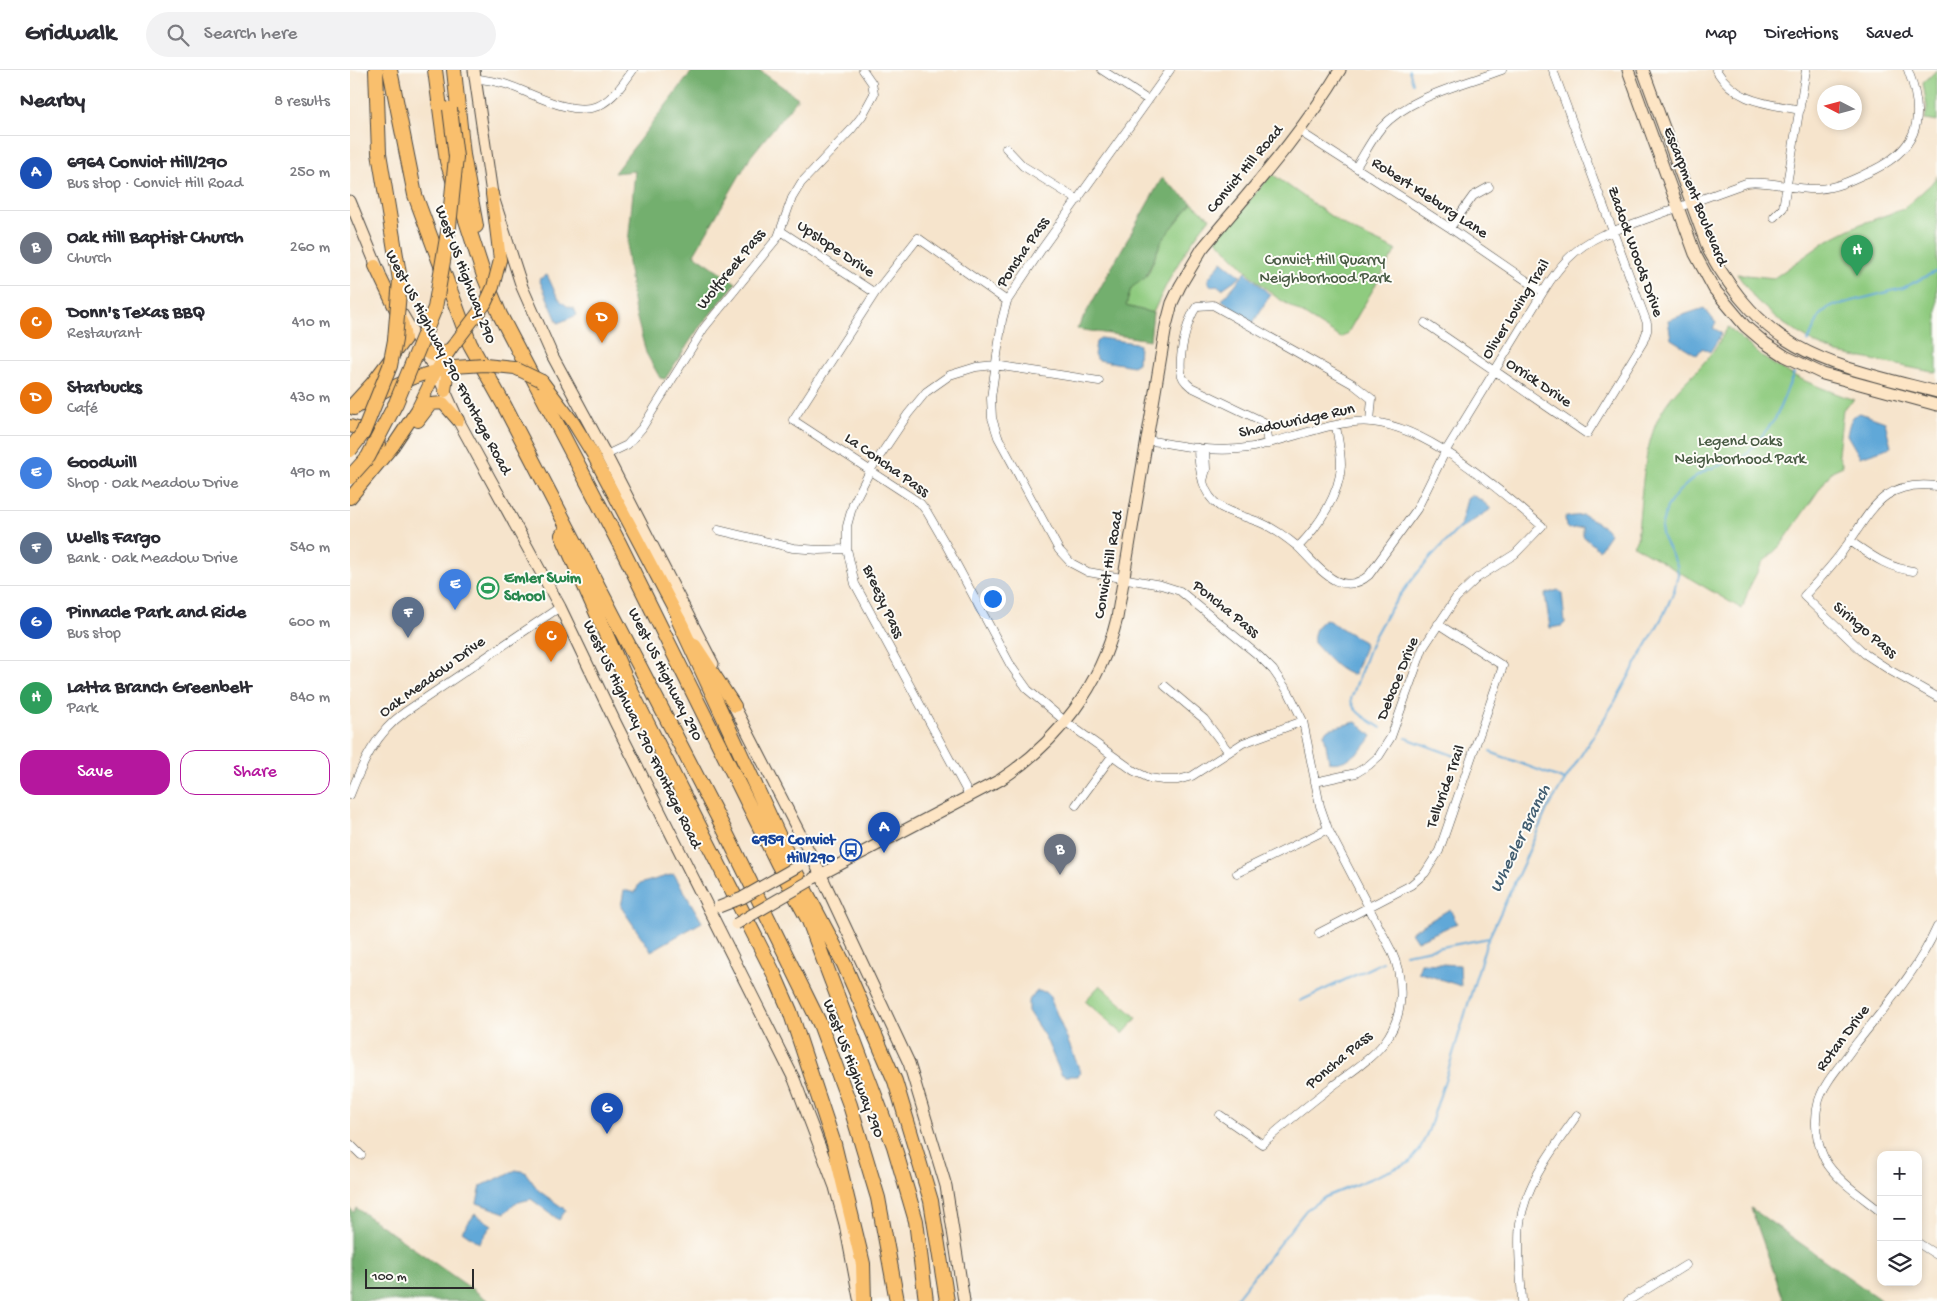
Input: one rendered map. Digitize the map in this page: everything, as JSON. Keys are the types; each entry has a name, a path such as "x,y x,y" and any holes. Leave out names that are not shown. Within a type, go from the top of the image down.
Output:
{"highway":[{"path":"350,450 364,433 390,366 395,340 400,280 379,153 376,70"},
{"name":"West US Highway 290","path":"390,70 418,204 470,344 504,404 724,829 820,1024 850,1105 878,1198 897,1301"},
{"name":"West US Highway 290","path":"435,70 447,161 484,276 500,315 619,543 809,921 894,1146 916,1221 926,1301"},
{"path":"350,478 368,457 396,403 435,308 450,226 456,157 445,70"},
{"path":"454,70 463,155 484,276"},
{"path":"504,404 632,693 774,974 790,1011 834,1144 862,1264 864,1301"},
{"path":"678,619 844,964 895,1081 930,1201 947,1301"},
{"path":"739,785 798,869"}],"main road":[{"name":"Convict Hill Road","path":"720,932 821,874 1000,780 1024,765 1066,722 1090,686 1107,652 1118,618 1166,326 1172,303 1202,249 1299,131 1322,100 1340,70"},
{"name":"Escarpment Boulevard","path":"1628,70 1696,254 1714,289 1746,326 1766,344 1785,356 1822,374 1937,405"},
{"name":"Escarpment Boulevard","path":"1643,70 1709,251 1725,279 1760,321 1803,350 1825,361 1937,392"},
{"path":"394,446 417,410 436,371 485,304 494,287 500,260 474,74"},
{"path":"492,194 522,287 552,355 606,455 821,874 909,1062 946,1186 964,1301"},
{"name":"West US Highway 290 Frontage Road","path":"350,202 375,266 436,371 458,420 560,607 794,1079 835,1187 845,1224 859,1301"},
{"path":"350,407 372,383 405,339 403,325 375,266"},
{"path":"425,352 435,356 452,348"},
{"path":"350,412 382,391 406,380 454,367 485,365 515,368 542,381 574,422 678,619 735,706"},
{"path":"445,391 446,375 454,367"},
{"path":"350,498 394,446 421,419 431,404 443,403 458,420"},
{"path":"350,426 374,432 379,444 371,473"},
{"path":"704,899 718,907 742,898 798,869 804,860 804,842"}],"street":[{"path":"474,74 506,84 552,103 592,108 606,102 633,70"},
{"name":"Wolfcreek Pass","path":"606,455 620,449 634,437 704,328 750,273 781,230 792,198 801,183 851,130 870,104 874,88 863,70"},
{"path":"1102,70 1148,100"},
{"name":"Poncha Pass","path":"1170,70 1041,250 1007,301 990,398 992,418 998,437 1059,550 1072,563 1088,572 1168,586 1188,596 1266,663 1289,693 1302,721 1320,806 1328,829 1394,958 1399,974 1401,998 1394,1025 1382,1045 1372,1055 1288,1120 1262,1144 1220,1115"},
{"path":"1356,167 1380,130 1396,114 1415,102 1502,70"},
{"name":"Zadock Woods Drive","path":"1553,70 1643,312 1647,331 1641,346 1587,434"},
{"path":"1716,70 1729,87 1742,96 1757,102 1800,110"},
{"path":"1774,218 1783,208 1806,70"},
{"name":"Oliver Loving Trail","path":"1201,449 1198,463 1207,495 1215,504 1228,511 1260,522 1279,532 1338,583 1346,585 1362,581 1369,575 1417,509 1445,452 1563,262 1576,250 1592,240 1746,183 1768,182 1818,189 1842,184 1883,166 1900,153 1910,139 1918,113 1916,91 1908,70"},
{"name":"Robert Kleburg Lane","path":"1299,131 1450,228 1543,292"},
{"path":"1006,148 1023,166 1078,200"},
{"path":"1450,228 1473,196 1489,187"},
{"name":"Upslope Drive","path":"781,230 875,293"},
{"name":"La Concha Pass","path":"1007,301 918,238 875,293 793,420 871,469 920,503 927,512 1016,672 1037,699 1112,756 1141,774 1156,779 1171,780 1185,778 1198,773 1228,751 1250,740 1302,721"},
{"path":"1268,444 1264,422 1191,387 1183,378 1181,365 1184,341 1191,316 1197,306 1213,305 1353,384 1372,399 1370,421"},
{"name":"Orrick Drive","path":"1425,323 1587,434"},
{"name":"Breezy Pass","path":"970,797 855,584 847,549 847,526 851,509 871,469 908,414 926,392 950,375 976,367 995,365 1099,381"},
{"name":"Shadowridge Run","path":"1147,440 1201,449 1232,450 1268,444 1336,426 1370,421 1403,428 1445,452 1496,488 1542,526"},
{"path":"1298,547 1313,532 1320,521 1338,483 1341,460 1336,426"},
{"path":"1912,571 1888,566 1850,541 1878,501 1891,493 1911,486 1937,486"},
{"name":"Debcoe Drive","path":"1316,782 1356,772 1374,761 1391,737 1418,658 1456,598 1467,586 1515,554 1542,526"},
{"path":"718,530 794,548 819,550 847,549"},
{"name":"Siringo Pass","path":"1850,541 1804,596 1865,654 1891,672 1937,697"},
{"name":"Oak Meadow Drive","path":"350,795 370,749 388,725 560,607"},
{"name":"Telluride Trail","path":"1319,933 1411,885 1425,873 1435,859 1503,666 1438,624"},
{"path":"1165,686 1204,719 1228,751"},
{"path":"1076,805 1112,756"},
{"path":"1237,873 1328,829"},
{"name":"Rotan Drive","path":"1877,1209 1838,1176 1825,1160 1817,1136 1817,1114 1821,1096 1830,1079 1913,969 1937,927"},
{"path":"1522,1301 1520,1235 1525,1201 1536,1174 1577,1115"},
{"path":"350,1144 361,1154"},
{"path":"1922,1246 1937,1255"},
{"path":"1628,1301 1686,1265"}],"green space":[{"path":"693,70 759,70 798,98 751,156 694,254 736,283 698,329 665,379 660,378 646,353 634,307 627,255 635,171 614,173"},
{"path":"1937,70 1937,122 1925,120 1927,107 1923,83"},
{"name":"Convict Hill Quarry Neighborhood Park","path":"1272,174 1354,231 1396,250 1347,334 1341,338 1276,297 1256,280 1216,239"},
{"path":"1937,176 1937,373 1838,353 1816,344 1781,322 1756,300 1737,274 1774,278 1828,240 1858,225 1903,209 1931,184"},
{"path":"1162,178 1192,203 1162,240 1145,278 1131,288 1126,306 1153,313 1150,340 1077,329"},
{"path":"1192,203 1210,218 1178,264 1153,313 1126,306 1131,288 1148,274 1162,240"},
{"name":"Legend Oaks Neighborhood Park","path":"1728,327 1767,360 1787,372 1809,383 1854,400 1843,409 1838,454 1843,466 1832,471 1781,545 1762,563 1749,588 1742,609 1633,545 1637,539 1647,456 1655,425 1666,404 1710,355"},
{"path":"1100,985 1137,1018 1123,1034 1085,1001"},
{"path":"356,1208 489,1301 350,1301 350,1209 354,1212"},
{"path":"1751,1208 1882,1301 1784,1301"}],"water":[{"path":"1222,261 1241,276 1222,289 1217,285 1212,286 1208,283 1208,279"},
{"path":"1246,272 1270,295 1253,323 1222,300"},
{"path":"547,275 560,300 569,307 574,308 577,315 558,323 539,279"},
{"path":"1704,308 1716,323 1713,328 1722,333 1710,352 1702,348 1697,355 1671,339 1668,320"},
{"path":"1100,338 1139,345 1138,363 1133,366 1098,360 1094,355 1096,342"},
{"path":"1860,413 1885,422 1891,447 1860,457 1847,435 1852,418"},
{"path":"1472,495 1491,509 1459,530 1467,499"},
{"path":"1583,515 1597,522 1610,534 1599,550 1583,536 1583,527 1568,529 1566,527 1565,517"},
{"path":"1558,590 1562,593 1565,623 1562,626 1550,628 1545,594"},
{"path":"1326,619 1364,642 1365,646 1354,675 1337,666 1314,643 1316,629"},
{"path":"1356,722 1372,736 1369,741 1360,751 1348,759 1335,763 1329,762 1324,733 1328,729"},
{"path":"674,874 702,922 651,951 621,907 624,890 635,893 639,884"},
{"path":"1450,909 1457,923 1417,941 1411,932"},
{"path":"1421,963 1460,965 1461,986 1418,972"},
{"path":"1037,991 1046,992 1049,995 1081,1073 1078,1076 1061,1074 1045,1037 1028,1011 1028,1001"},
{"path":"516,1170 525,1172 539,1191 566,1210 559,1220 531,1199 515,1203 505,1213 477,1203 481,1186"},
{"path":"475,1214 492,1225 479,1243 462,1231"}],"waterway":[{"path":"1409,70 1413,83"},
{"name":"Wheeler Branch","path":"1808,341 1820,315 1829,307 1903,288 1937,271"},
{"name":"Wheeler Branch","path":"1234,1301 1306,1210 1325,1197 1409,1163 1419,1151 1429,1129 1447,1074 1486,944 1547,809 1614,703 1664,614 1674,591 1678,575 1677,565 1663,538 1661,528 1667,507 1677,493 1696,476 1709,469 1742,458 1749,452 1775,419 1794,373"},
{"path":"1381,728 1358,712 1351,699 1374,637 1402,593 1424,565 1460,527"},
{"path":"1406,738 1455,756"},
{"path":"1490,752 1565,780"},
{"path":"1405,954 1489,938"},
{"path":"1300,1001 1383,962"}],"place":[{"name":"Latta Branch Greenbelt","path":"1857,276"},
{"name":"Starbucks","path":"602,343"},
{"name":"Emler Swim School","path":"488,588"},
{"name":"Goodwill","path":"455,610"},
{"name":"Wells Fargo","path":"408,638"},
{"name":"Donn's Texas BBQ","path":"551,662"},
{"name":"6959 Convict Hill/290","path":"851,850"},
{"name":"6964 Convict Hill/290","path":"884,853"},
{"name":"Oak Hill Baptist Church","path":"1060,875"},
{"name":"Pinnacle Park and Ride","path":"607,1134"}]}
